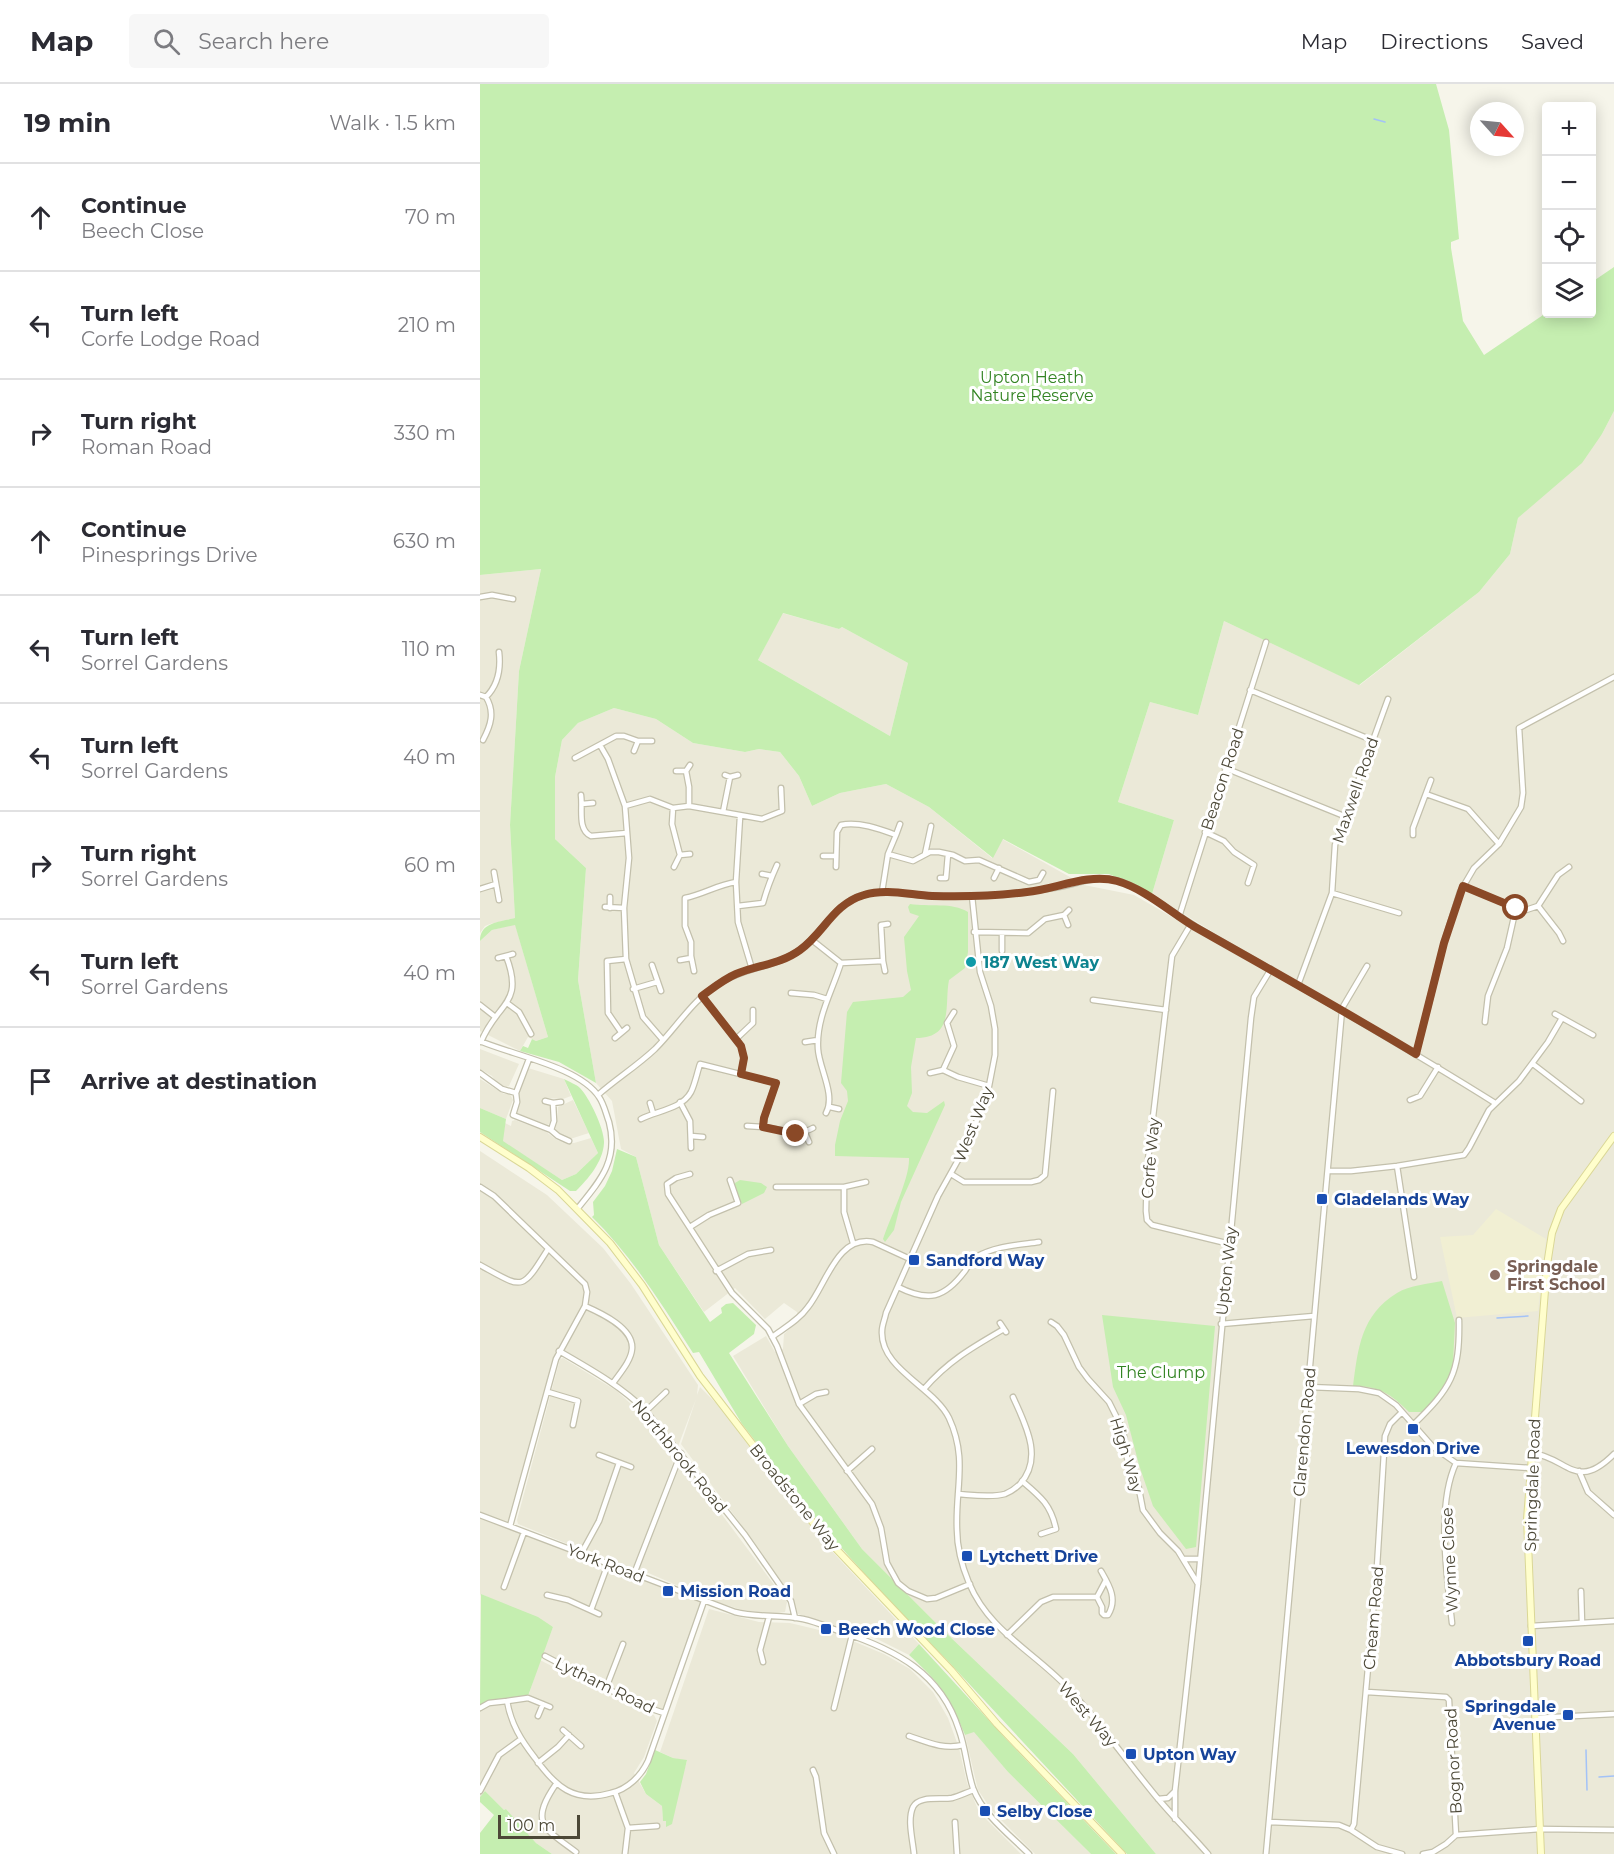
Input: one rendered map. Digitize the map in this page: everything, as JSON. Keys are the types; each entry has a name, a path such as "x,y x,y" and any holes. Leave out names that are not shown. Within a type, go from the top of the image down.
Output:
{"street":[{"path":"480,597 492,595 513,599"},
{"name":"Beacon Road","path":"1179,917 1266,642"},
{"path":"486,698 494,689 499,675 499,652"},
{"path":"1416,1054 1450,925 1463,886 1474,868 1499,844 1521,807 1523,793 1519,728 1614,677"},
{"path":"1250,690 1372,740"},
{"path":"480,695 486,698 493,711 489,730 483,740"},
{"name":"Maxwell Road","path":"1298,985 1332,893 1335,845 1344,816 1388,699"},
{"path":"575,758 616,736 638,741 652,741"},
{"path":"634,751 638,741"},
{"path":"600,745 608,759 625,806 629,858 624,908 626,959 643,1017 663,1040"},
{"path":"689,806 686,771 690,765"},
{"path":"1226,768 1344,816"},
{"path":"676,771 686,771"},
{"path":"723,812 727,776 738,775"},
{"path":"1413,835 1413,828 1431,780"},
{"path":"625,806 650,799 673,808 689,806 740,817 762,819 784,813 781,788"},
{"path":"1426,794 1468,809 1499,844"},
{"path":"581,795 583,829 586,834 591,836 627,833"},
{"path":"582,804 592,803"},
{"path":"673,808 672,824 680,855 674,867"},
{"path":"740,817 736,882 738,922 752,969"},
{"path":"836,867 837,832 841,825 849,823 880,829 896,835"},
{"path":"882,892 888,854 900,824"},
{"path":"925,854 931,825"},
{"path":"1205,832 1224,841 1234,852 1254,865 1248,883"},
{"path":"888,854 913,861 933,852 948,854 965,861 979,860 1029,882 1039,880 1043,873"},
{"path":"680,855 690,854"},
{"path":"940,878 946,878 948,854"},
{"path":"823,855 836,856"},
{"path":"765,911 763,903 777,865"},
{"path":"1463,886 1526,910 1538,906 1558,875 1569,867"},
{"path":"994,878 999,868"},
{"path":"494,872 499,900"},
{"path":"762,874 772,876"},
{"path":"598,1095 663,1040 702,996 736,974 788,957 812,940 841,906 864,895 882,892 972,896 1029,892 1091,879 1110,880 1131,886 1179,917 1342,1010 1495,1103"},
{"path":"694,971 691,958 692,942 685,926 682,897 703,894 714,886 736,882"},
{"path":"480,889 496,884"},
{"path":"1332,893 1399,913"},
{"name":"West Way","path":"972,896 980,972 991,1006 995,1029 995,1055 990,1086 971,1137 938,1196 886,1313 882,1330 883,1341 893,1361 940,1404 955,1432 959,1447 958,1549 980,1605 1007,1635 1065,1685 1158,1799 1208,1854"},
{"path":"610,897 608,908 624,908"},
{"path":"738,906 763,903"},
{"path":"1538,906 1563,941"},
{"path":"1485,1022 1488,996 1507,948 1516,908"},
{"path":"974,932 1028,933 1045,919 1064,915 1069,910"},
{"path":"1064,915 1068,925"},
{"path":"874,925 888,924"},
{"name":"Corfe Way","path":"1191,924 1172,956 1147,1168 1147,1220 1152,1225 1230,1244"},
{"path":"881,925 885,971"},
{"path":"1002,933 1002,951"},
{"path":"812,940 841,963 883,961"},
{"path":"607,953 608,1013 621,1032"},
{"path":"498,958 513,954"},
{"path":"506,956 514,983 507,1003 494,1016 481,1041 559,1068 588,1085 598,1095 606,1111 613,1142 610,1156 599,1182 578,1208"},
{"path":"680,960 691,958"},
{"path":"607,961 626,959"},
{"path":"826,1113 830,1107 830,1100 820,1061 818,1040 826,999 841,963"},
{"path":"652,965 661,991"},
{"path":"1342,1010 1367,966"},
{"name":"Upton Way","path":"1176,1819 1175,1791 1198,1584 1251,1018 1254,998 1271,969"},
{"path":"633,989 657,982"},
{"path":"791,993 814,995 826,999"},
{"path":"702,996 741,1046 744,1058 741,1074"},
{"path":"1093,1000 1166,1010"},
{"path":"507,1003 519,1012 531,1034"},
{"path":"480,1005 494,1016"},
{"path":"736,1039 753,1022 753,1010"},
{"name":"Clarendon Road","path":"1266,1854 1342,1010"},
{"path":"943,1070 953,1049 947,1023 954,1012"},
{"path":"1555,1014 1593,1035"},
{"path":"1328,1171 1398,1166 1464,1155 1495,1103 1520,1081 1562,1018"},
{"path":"753,1022 761,1025"},
{"path":"520,1029 527,1026"},
{"path":"615,1038 627,1028"},
{"path":"805,1042 818,1040"},
{"path":"511,1123 517,1102 516,1093 529,1059"},
{"path":"641,1119 681,1102 691,1093 698,1063 784,1085"},
{"path":"1533,1064 1581,1101"},
{"path":"1410,1100 1420,1096 1438,1067"},
{"path":"930,1073 943,1070 990,1086"},
{"path":"480,1073 502,1089 516,1093"},
{"path":"763,1127 776,1083"},
{"name":"West Way","path":"951,1174 964,1182 1039,1180 1045,1175 1053,1091"},
{"path":"545,1101 561,1102"},
{"path":"681,1102 690,1120 691,1148"},
{"path":"550,1130 554,1121 553,1103"},
{"path":"650,1103 653,1113"},
{"path":"830,1107 839,1109"},
{"path":"513,1115 550,1130 569,1141"},
{"path":"747,1126 796,1134 805,1133 813,1128"},
{"path":"805,1133 809,1142"},
{"path":"691,1136 703,1137"},
{"name":"Springdale Road","path":"1541,1854 1527,1519 1547,1264 1552,1233 1561,1209 1614,1136"},
{"name":"Broadstone Way","path":"480,1137 530,1168 558,1190 610,1243 632,1271 700,1376 821,1533 951,1670 997,1724 1122,1854"},
{"path":"1398,1166 1414,1277"},
{"path":"690,1174 676,1178 667,1184 668,1194 732,1293 768,1329 777,1346 799,1404 872,1504 880,1528 887,1563 898,1583 908,1591 927,1599 936,1598 970,1584"},
{"path":"690,1227 709,1215 738,1203 730,1180"},
{"path":"776,1187 844,1187 866,1182"},
{"path":"480,1187 494,1196 585,1284 587,1292 585,1306 559,1351 510,1526"},
{"path":"844,1187 844,1212 853,1243"},
{"path":"772,1337 795,1321 808,1308 846,1248 853,1243 866,1240 910,1259"},
{"path":"898,1287 922,1297 938,1296 953,1284 973,1259 1001,1247 1038,1242"},
{"path":"480,1265 514,1283 523,1282 532,1275 548,1249"},
{"path":"716,1270 748,1254 771,1250"},
{"path":"585,1306 611,1318 630,1338 633,1347 630,1356 614,1383"},
{"path":"1221,1324 1314,1316"},
{"path":"1413,1425 1438,1400 1452,1380 1459,1349 1459,1320"},
{"name":"High Way","path":"1051,1322 1064,1335 1079,1367 1109,1402 1123,1430 1127,1458 1137,1484 1143,1510 1183,1559 1198,1584"},
{"path":"924,1389 940,1371 1005,1331 1000,1323"},
{"name":"Northbrook Road","path":"559,1351 614,1383 646,1411 745,1535 791,1601 795,1618"},
{"path":"1309,1387 1359,1389 1379,1393 1389,1399 1433,1447 1456,1463 1530,1468"},
{"path":"548,1392 578,1401 573,1425"},
{"path":"646,1411 666,1392"},
{"path":"799,1404 816,1394 826,1392"},
{"path":"958,1494 1004,1494 1016,1488 1029,1470 1032,1451 1029,1433 1013,1397"},
{"name":"Cheam Road","path":"1351,1830 1354,1824 1367,1692 1385,1436 1390,1424 1402,1412"},
{"path":"847,1471 872,1449"},
{"path":"1532,1453 1546,1456 1569,1470 1579,1471 1598,1467 1614,1454"},
{"path":"634,1574 681,1454"},
{"path":"598,1455 631,1467"},
{"path":"581,1554 599,1521 619,1463"},
{"name":"Wynne Close","path":"1452,1623 1447,1571 1445,1504 1450,1475 1456,1463"},
{"path":"1579,1471 1588,1492 1614,1515"},
{"path":"1022,1481 1040,1496 1053,1515 1056,1529 1041,1534"},
{"name":"York Road","path":"480,1515 704,1601 747,1615 795,1618 852,1635 897,1654 924,1673 939,1691 954,1717 974,1790 993,1818 1029,1854"},
{"path":"504,1587 510,1579 525,1532"},
{"path":"1183,1559 1200,1559"},
{"path":"591,1610 608,1564"},
{"path":"1097,1597 1102,1613 1104,1616 1108,1615 1111,1610 1111,1588 1101,1571"},
{"path":"1097,1597 1106,1580"},
{"path":"1581,1591 1582,1623"},
{"path":"547,1595 568,1600 599,1614"},
{"path":"1007,1635 1041,1602 1053,1597 1097,1597"},
{"name":"Lytham Road","path":"615,1792 623,1789 638,1777 645,1766 704,1601"},
{"path":"763,1662 760,1650 769,1617"},
{"path":"1531,1626 1614,1621"},
{"path":"834,1708 852,1635"},
{"path":"606,1688 623,1644"},
{"name":"Lytham Road","path":"545,1656 637,1704 664,1713"},
{"name":"Bognor Road","path":"1367,1692 1446,1697 1449,1700 1456,1835"},
{"path":"480,1708 489,1703 528,1698 550,1707"},
{"path":"507,1701 513,1726 538,1763 556,1784 583,1796 615,1792 627,1828 625,1854"},
{"path":"538,1716 543,1704"},
{"path":"1535,1718 1614,1714"},
{"path":"563,1730 581,1746"},
{"path":"538,1763 569,1735"},
{"path":"909,1736 944,1747 951,1748 963,1744"},
{"path":"480,1791 482,1783 499,1755 521,1739"},
{"path":"813,1770 824,1833 834,1854"},
{"path":"556,1784 542,1807 542,1822 547,1830 576,1852"},
{"path":"914,1854 911,1823 913,1807 916,1803 923,1800 954,1797 974,1790"},
{"path":"1158,1799 1168,1798 1175,1791"},
{"path":"955,1822 957,1854"},
{"path":"1269,1822 1340,1825 1377,1847 1402,1854"},
{"path":"627,1828 657,1826"},
{"path":"1423,1854 1433,1852 1456,1835 1540,1829 1614,1830"},
{"path":"565,1854 569,1847"}],"shaded area":[{"path":"1614,411 1614,1854 1156,1854 1073,1754 862,1549 788,1446 733,1356 766,1336 775,1352 783,1349 784,1334 799,1320 797,1312 784,1303 765,1319 735,1288 704,1312 659,1245 636,1157 621,1149 612,1101 596,1083 578,980 586,868 555,839 555,777 562,740 578,723 614,708 656,719 693,743 745,752 759,749 780,752 799,776 812,806 840,793 886,784 929,807 992,858 1002,839 1084,885 1134,895 1212,940 1288,979 1152,894 1174,820 1118,802 1150,702 1198,715 1224,621 1360,685 1479,592 1510,554 1518,518 1602,434"},
{"path":"541,569 519,671 510,825 515,918 485,926 480,933 480,575"},
{"path":"782,613 839,629 842,627 908,663 890,736 758,660"},
{"path":"515,924 548,1037 536,1041 528,1037 520,1051 480,1031 480,941 492,930"},
{"path":"480,1049 519,1064 509,1086 498,1084 492,1076 480,1069"},
{"path":"528,1068 564,1079 571,1096 563,1099 544,1098 543,1103 550,1105 551,1121 548,1125 516,1113 520,1088"},
{"path":"480,1079 504,1094 510,1094 513,1100 506,1119 480,1108"},
{"path":"573,1100 589,1133 570,1139 557,1133 555,1128 558,1107"},
{"path":"515,1120 545,1131 557,1140 565,1142 574,1143 591,1138 598,1153 576,1174 562,1180 502,1141 505,1123 511,1126 512,1121"},
{"path":"480,1151 547,1195 603,1248 631,1284 698,1385 697,1395 700,1387 724,1411 826,1545 919,1644 909,1655 877,1639 798,1614 783,1584 681,1444 696,1399 677,1449 630,1395 560,1351 510,1526 704,1601 664,1713 637,1704 542,1655 553,1627 481,1594 480,1596"},
{"name":"Springdale First School","path":"1496,1209 1546,1239 1538,1311 1457,1318 1440,1237 1473,1235"},
{"path":"563,1358 617,1391 670,1449 673,1463 633,1567 630,1569 518,1524 517,1520 560,1359"},
{"path":"685,1465 787,1602 785,1612 771,1614 742,1610 711,1600 639,1569 680,1466"},
{"path":"709,1609 759,1622 790,1623 836,1634 884,1654 910,1669 933,1692 948,1718 959,1748 967,1783 979,1812 1021,1854 552,1854 536,1843 506,1809 504,1810 485,1791 480,1797 480,1707 527,1700 540,1660 615,1699 654,1715 657,1721 644,1757 634,1773 646,1794 662,1806 666,1826 687,1761 660,1752"},
{"path":"974,1731 1008,1772 1091,1854 1035,1854 993,1812 978,1790 965,1735"}],"green space":[{"name":"Upton Heath Nature Reserve","path":"480,84 1436,84 1449,130 1459,239 1451,242 1451,248 1463,321 1484,355 1542,316 1542,318 1596,318 1596,279 1614,267 1614,411 1602,434 1582,463 1518,518 1510,554 1479,592 1359,685 1224,621 1198,715 1150,702 1118,802 1174,820 1152,894 1109,874 1069,874 1003,839 993,858 929,807 886,784 840,793 812,806 799,776 780,752 759,749 745,752 693,743 656,719 614,708 578,723 562,740 555,777 555,839 586,868 578,980 596,1083 559,1062 520,1051 523,1046 528,1048 532,1039 536,1041 548,1037 515,925 492,930 480,941 483,930 487,926 515,918 510,825 519,671 541,569 480,575","holes":["783,613 839,629 842,627 908,663 890,736 758,660"]},
{"path":"910,904 948,906 968,912 968,952 965,968 949,980 947,1009 942,1026 928,1037 916,1038 911,1067 912,1093 907,1106 913,1112 927,1113 944,1101 945,1105 901,1202 894,1230 885,1242 883,1239 903,1187 909,1158 835,1156 835,1145 840,1121 848,1101 847,1091 841,1083 847,1012 853,1002 903,997 911,990 904,937 919,916 910,913 908,907"},
{"path":"564,1079 584,1092 596,1114 604,1137 603,1150 598,1163 576,1191 570,1191 480,1132 480,1108 506,1119 503,1141 562,1180 576,1174 598,1153"},
{"path":"617,1149 636,1157 659,1245 710,1322 722,1313 721,1308 733,1303 756,1325 754,1334 729,1353 788,1446 862,1549 1073,1754 1156,1854 1127,1854 889,1601 821,1525 742,1424 699,1352 693,1353 634,1265 592,1217 594,1215 593,1202 605,1186 612,1171"},
{"path":"740,1180 761,1183 767,1187 764,1193 742,1204 734,1188 735,1183"},
{"path":"1442,1281 1455,1323 1453,1363 1447,1383 1423,1412 1409,1412 1396,1400 1377,1389 1353,1386 1363,1334 1376,1311 1402,1290"},
{"name":"The Clump","path":"1102,1315 1215,1326 1196,1547 1186,1549 1153,1506 1126,1415 1113,1387"},
{"path":"481,1594 538,1617 553,1627 528,1696 480,1705"},
{"path":"919,1644 1116,1854 1091,1854 1008,1772 974,1732 965,1735 943,1691 909,1655"},
{"path":"655,1750 673,1758 687,1760 672,1824 666,1827 666,1821 663,1821 662,1806 646,1794 640,1782 646,1774"},
{"path":"485,1791 504,1810 506,1809 536,1843 552,1854 480,1854 480,1833 494,1815 480,1802 480,1797"}],"waterway":[{"path":"1374,119 1385,122"},
{"path":"1497,1318 1528,1316"},
{"path":"1586,1750 1587,1790"},
{"path":"1599,1777 1614,1776"}],"place":[{"name":"187 West Way","path":"971,962"},
{"name":"Gladelands Way","path":"1322,1199"},
{"name":"Sandford Way","path":"914,1260"},
{"name":"Springdale First School","path":"1495,1275"},
{"name":"Lewesdon Drive","path":"1413,1429"},
{"name":"Lytchett Drive","path":"967,1556"},
{"name":"Mission Road","path":"668,1591"},
{"name":"Beech Wood Close","path":"826,1629"},
{"name":"Abbotsbury Road","path":"1528,1641"},
{"name":"Springdale Avenue","path":"1568,1715"},
{"name":"Upton Way","path":"1131,1754"},
{"name":"Selby Close","path":"985,1811"}],"route":[{"path":"796,1134 763,1127 776,1083 741,1074 744,1058 741,1046 702,996 736,974 778,962 798,951 812,940 841,906 864,895 882,892 972,896 1029,892 1091,879 1114,880 1131,886 1179,917 1416,1054 1444,943 1463,886 1516,908"}]}
